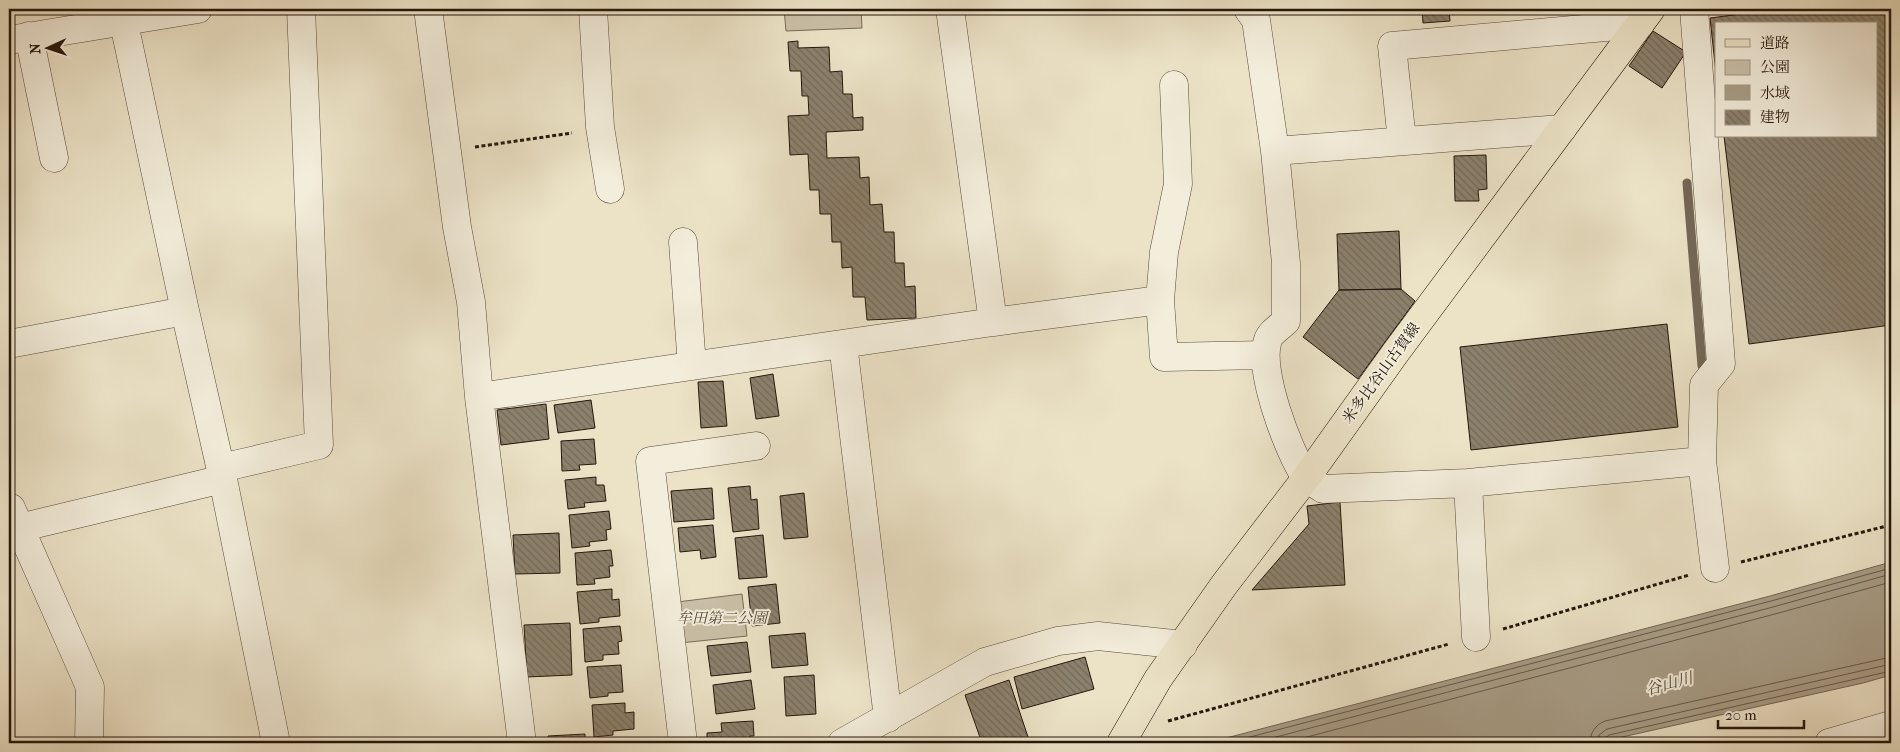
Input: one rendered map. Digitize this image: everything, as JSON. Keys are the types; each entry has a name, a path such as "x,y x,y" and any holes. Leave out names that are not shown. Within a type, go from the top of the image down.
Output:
{"main road":[{"name":"米多比谷山古賀線","path":"1123,739 1158,679 1224,585 1306,478 1402,344 1646,16"}],"street":[{"path":"54,158 19,38 122,14 198,9"},
{"path":"89,743 90,687 14,518 222,474 318,445 301,9"},
{"path":"428,9 457,227 471,302 479,397 522,743"},
{"path":"593,9 600,127 610,188"},
{"path":"950,9 993,322"},
{"path":"1248,9 1256,20 1275,151 1286,263 1286,321 1268,339 1266,355 1270,389 1283,434 1306,478 1323,489 1468,483 1702,461"},
{"path":"1694,9 1721,364 1704,385 1702,461 1715,568"},
{"path":"122,14 185,311 222,474 276,743"},
{"path":"1402,142 1392,46 1646,16"},
{"path":"1174,86 1178,184 1164,252 1160,300 1164,357 1266,355"},
{"path":"1275,151 1562,129"},
{"path":"683,242 692,366"},
{"path":"479,397 993,322 1160,300"},
{"path":"9,344 185,311"},
{"path":"843,344 888,718"},
{"path":"683,743 650,462 756,446"},
{"path":"1468,483 1476,637"},
{"path":"842,743 985,662 1058,641 1098,636 1183,645"},
{"path":"1829,743 1891,725"}],"path":[{"path":"447,151 600,127"},
{"path":"1123,739 1715,568 1891,526"}],"green space":[{"path":"784,9 861,9 862,28 786,31"},
{"name":"牟田第二公園","path":"742,594 747,636 680,643 677,602"}],"water":[{"name":"谷山川","path":"1891,562 1891,675 1863,683 1609,740 1610,743 1207,743 1770,596"}],"building":[{"path":"1422,9 1449,9 1450,21 1423,23"},
{"path":"1780,9 1885,9 1891,57 1891,325 1749,344 1724,138 1878,138 1878,22 1715,22 1715,64 1710,18"},
{"path":"1653,31 1686,52 1662,88 1629,66"},
{"path":"798,41 798,48 829,47 830,72 842,71 843,94 852,94 853,118 863,117 863,130 826,132 827,158 859,157 860,178 869,177 870,205 882,204 884,232 894,232 895,263 904,263 905,287 915,286 916,318 867,320 865,297 853,297 852,267 842,268 841,242 832,242 831,214 820,214 819,190 810,190 808,154 790,155 788,116 809,115 808,96 802,96 801,71 790,71 788,42"},
{"path":"1486,155 1487,189 1478,190 1479,201 1455,201 1454,156"},
{"path":"1399,231 1401,289 1339,290 1337,234"},
{"path":"1401,289 1415,301 1358,379 1303,337 1339,290"},
{"path":"1667,324 1678,427 1471,450 1460,347"},
{"path":"773,374 779,416 756,419 750,378"},
{"path":"723,381 727,426 701,428 698,382"},
{"path":"591,400 595,428 558,433 554,405"},
{"path":"546,404 549,439 501,445 497,410"},
{"path":"594,439 596,464 579,465 580,470 562,471 561,441"},
{"path":"596,477 596,485 604,485 606,501 584,503 585,507 568,509 565,480"},
{"path":"750,486 751,500 757,499 759,529 733,532 728,488"},
{"path":"712,488 714,519 674,522 671,491"},
{"path":"804,493 808,537 784,539 780,496"},
{"path":"1340,502 1345,585 1252,590 1309,524 1307,506"},
{"path":"609,511 611,529 606,530 607,540 589,542 590,546 572,548 569,515"},
{"path":"713,525 716,557 701,559 700,550 680,552 678,528"},
{"path":"559,533 560,573 515,574 513,535"},
{"path":"763,535 767,577 739,579 735,538"},
{"path":"611,550 613,566 609,566 610,577 594,579 595,584 577,585 575,553"},
{"path":"776,584 780,623 752,626 748,587"},
{"path":"612,589 612,600 619,599 620,616 599,618 599,622 580,624 577,592"},
{"path":"570,623 572,675 527,677 524,625"},
{"path":"620,626 622,641 618,642 619,654 603,655 603,660 585,662 583,629"},
{"path":"805,633 808,665 772,668 769,636"},
{"path":"747,642 751,672 711,676 707,646"},
{"path":"1085,657 1094,689 1022,709 1014,677"},
{"path":"621,665 623,692 608,693 608,696 590,698 587,667"},
{"path":"814,675 816,714 786,716 784,677"},
{"path":"751,680 755,709 716,714 713,685"},
{"path":"1009,680 1030,743 982,743 965,695"},
{"path":"625,703 625,713 634,712 634,729 613,731 613,735 594,737 592,705"},
{"path":"753,721 754,736 750,736 750,743 707,743 707,733 722,732 721,723"},
{"path":"585,734 585,743 549,743 548,736"}],"waterway":[{"path":"1687,183 1702,366"}]}
